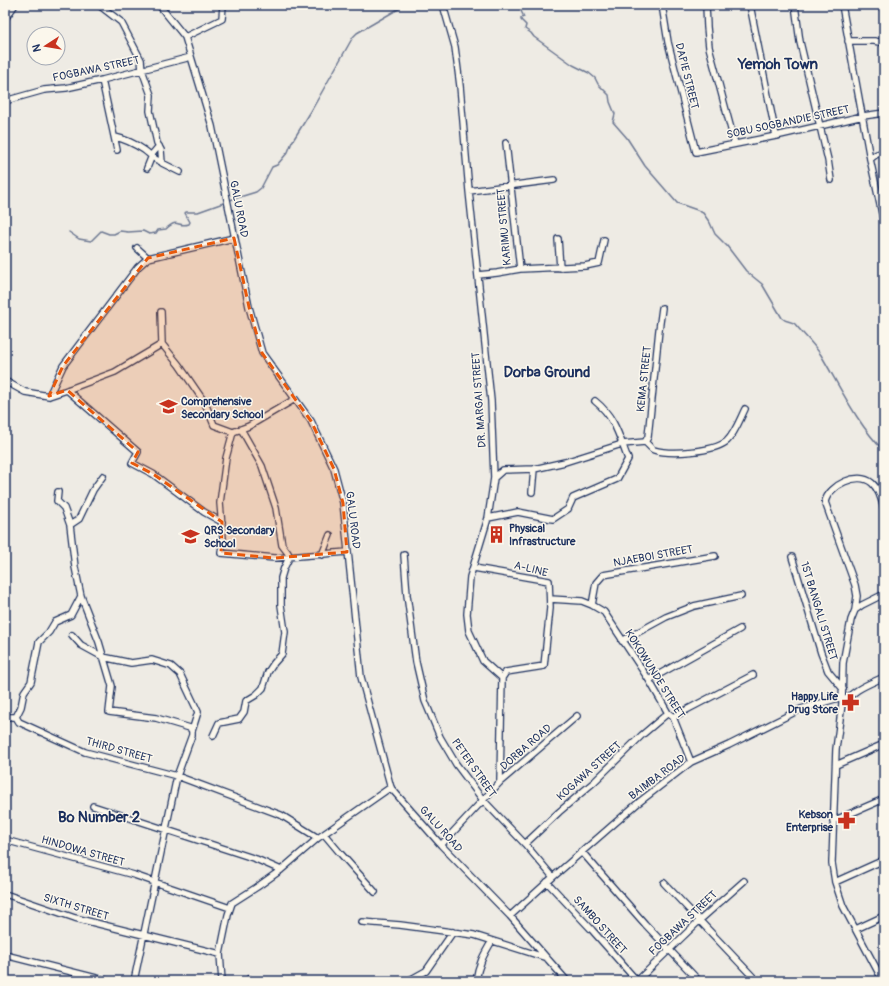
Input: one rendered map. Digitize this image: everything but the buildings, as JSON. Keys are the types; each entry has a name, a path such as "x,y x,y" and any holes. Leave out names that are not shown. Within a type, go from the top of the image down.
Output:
{"street":[{"path":"5,19 15,5"},
{"path":"87,5 93,5"},
{"path":"99,5 121,22 140,60 150,96 150,111 161,150 162,162"},
{"name":"GALU ROAD","path":"160,5 184,37 212,126 248,308 262,353 311,421 334,469 343,503 361,677 391,787 441,845 510,916 567,981"},
{"path":"184,37 222,19 223,5"},
{"name":"DR. MARGAI STREET","path":"443,5 455,47 460,86 490,401 494,478 488,518 470,577 467,614 469,631 483,661 502,678"},
{"name":"DAPIE STREET","path":"662,5 668,42 696,152"},
{"path":"706,5 709,47 735,144"},
{"path":"750,5 776,136"},
{"path":"795,5 800,42 828,160 831,180"},
{"path":"842,5 870,159 881,193 884,223"},
{"path":"848,41 874,41 884,43"},
{"name":"FOGBAWA STREET","path":"5,101 44,90 66,88 102,80 191,57"},
{"path":"102,80 117,150"},
{"name":"SOBU SOGBANDIE STREET","path":"696,152 776,136 863,116 884,113"},
{"path":"114,137 124,139 142,149 155,160 162,162 180,172"},
{"name":"KARIMU STREET","path":"478,275 520,270 506,143"},
{"path":"147,168 151,156 159,146"},
{"path":"870,159 877,154 884,152"},
{"path":"469,191 554,180"},
{"path":"48,396 63,366 138,267 148,258 234,238"},
{"path":"558,239 560,268"},
{"path":"520,270 585,266 598,263 604,240"},
{"path":"137,248 148,258"},
{"name":"KEMA STREET","path":"645,442 648,437 662,308"},
{"path":"161,312 162,344 183,370 205,403 214,425 233,432 249,426 295,399"},
{"path":"5,381 25,392 48,396 115,372 162,344"},
{"path":"67,390 138,452 132,463 152,474 204,512 222,522"},
{"path":"488,518 518,512 553,519 568,509 573,498 617,479 628,459 614,422 604,408 595,401"},
{"path":"494,478 503,470 534,469 565,462 622,444 635,442 645,442 653,450 669,452 706,449 719,446 728,440 745,409"},
{"path":"213,736 219,723 239,719 244,712 246,701 256,695 263,688 268,672 282,654 285,632 281,578 289,558 288,553 282,545 276,508 262,466 243,435 241,429"},
{"path":"233,432 226,458 220,503 223,538 220,553 289,558 347,552"},
{"path":"532,492 534,469"},
{"path":"70,525 79,519 93,490 103,476"},
{"path":"882,978 843,906 835,882 832,863 836,765 842,704 843,664 855,610 856,596 855,585 825,502 826,497 840,482 864,479 871,482 875,487 884,509"},
{"path":"58,492 57,501 64,508 70,525 75,567 81,596 112,686 109,712 156,718 190,728 192,731"},
{"path":"322,555 330,535"},
{"name":"PETER STREET","path":"404,555 408,602 416,662 425,701 440,737 456,764 483,800 525,844 553,877"},
{"name":"NJAEBOI STREET","path":"592,605 596,583 603,575 715,556"},
{"name":"1ST BANGALI STREET","path":"792,557 821,653 828,671 843,689"},
{"name":"A-LINE","path":"474,568 549,581 550,599"},
{"path":"855,610 884,594"},
{"path":"5,717 16,717 21,706 24,692 31,682 38,642 49,632 55,622 71,615 81,596"},
{"path":"622,641 666,617 694,606 741,596"},
{"path":"500,782 502,678 506,672 544,666 550,599 582,601 592,605"},
{"name":"KOKOWUNDE STREET","path":"592,605 604,612 649,680 670,715 691,762"},
{"path":"649,680 740,629"},
{"path":"72,635 81,645 103,657 131,663 152,660 171,666 180,674 198,712 192,735 177,776 134,981"},
{"name":"KOGAWA STREET","path":"525,844 594,782 642,735 670,715 753,675"},
{"path":"842,704 849,695 884,677"},
{"name":"BAIMBA ROAD","path":"510,916 638,803 691,762 729,746 801,709 842,697"},
{"name":"DORBA ROAD","path":"441,845 500,782 577,716"},
{"name":"THIRD STREET","path":"16,717 19,722 85,752 177,776 281,815 318,838"},
{"path":"836,765 884,744"},
{"path":"222,981 220,954 232,903 281,870 318,838 391,787"},
{"path":"834,821 884,799"},
{"path":"93,806 166,831 256,859 281,870"},
{"path":"324,834 375,892"},
{"name":"HINDOWA STREET","path":"5,840 78,859 155,882 230,908"},
{"path":"582,852 645,924 699,981"},
{"path":"835,882 884,860"},
{"name":"FOGBAWA STREET","path":"637,981 700,920 744,881"},
{"name":"SAMBO STREET","path":"547,882 637,981"},
{"path":"664,883 753,977"},
{"name":"SIXTH STREET","path":"5,894 75,918 220,954"},
{"path":"856,929 884,916"},
{"path":"362,922 400,925 474,935 547,958"},
{"path":"408,981 426,971 453,932"},
{"path":"476,981 482,958 492,941"},
{"path":"5,955 47,967 108,981"}],"highlighted area":[{"path":"234,238 249,307 262,353 311,421 334,469 343,503 347,552 275,558 221,553 222,522 153,474 132,463 138,452 67,390 49,396 63,366 148,258"}],"waterway":[{"path":"230,200 256,192 261,188 272,167 277,165 288,152 292,142 353,37 357,33 400,8 401,5"},
{"path":"522,5 521,11 524,17 521,18 521,20 526,25 525,29 573,65 589,73 595,78 598,84 609,95 615,114 613,122 627,138 645,166 677,203 703,213 715,234 727,246 746,271 762,284 782,318 795,324 812,343 821,355 857,417 884,451"},
{"path":"69,232 79,239 91,241 101,231 109,234 114,234 120,231 143,231 149,234 156,233 158,230 166,229 175,223 182,225 189,224 190,222 185,213 186,212 198,212 226,202"}],"place":[{"name":"Comprehensive Secondary School","path":"168,407"},
{"name":"Physical Infrastructure","path":"496,534"},
{"name":"QRS Secondary School","path":"191,536"},
{"name":"Happy Life Drug Store","path":"851,702"},
{"name":"Kebson Enterprise","path":"846,820"}],"district":[{"name":"Yemoh Town","path":"778,64"},
{"name":"Dorba Ground","path":"547,372"},
{"name":"Bo Number 2","path":"99,817"}]}
